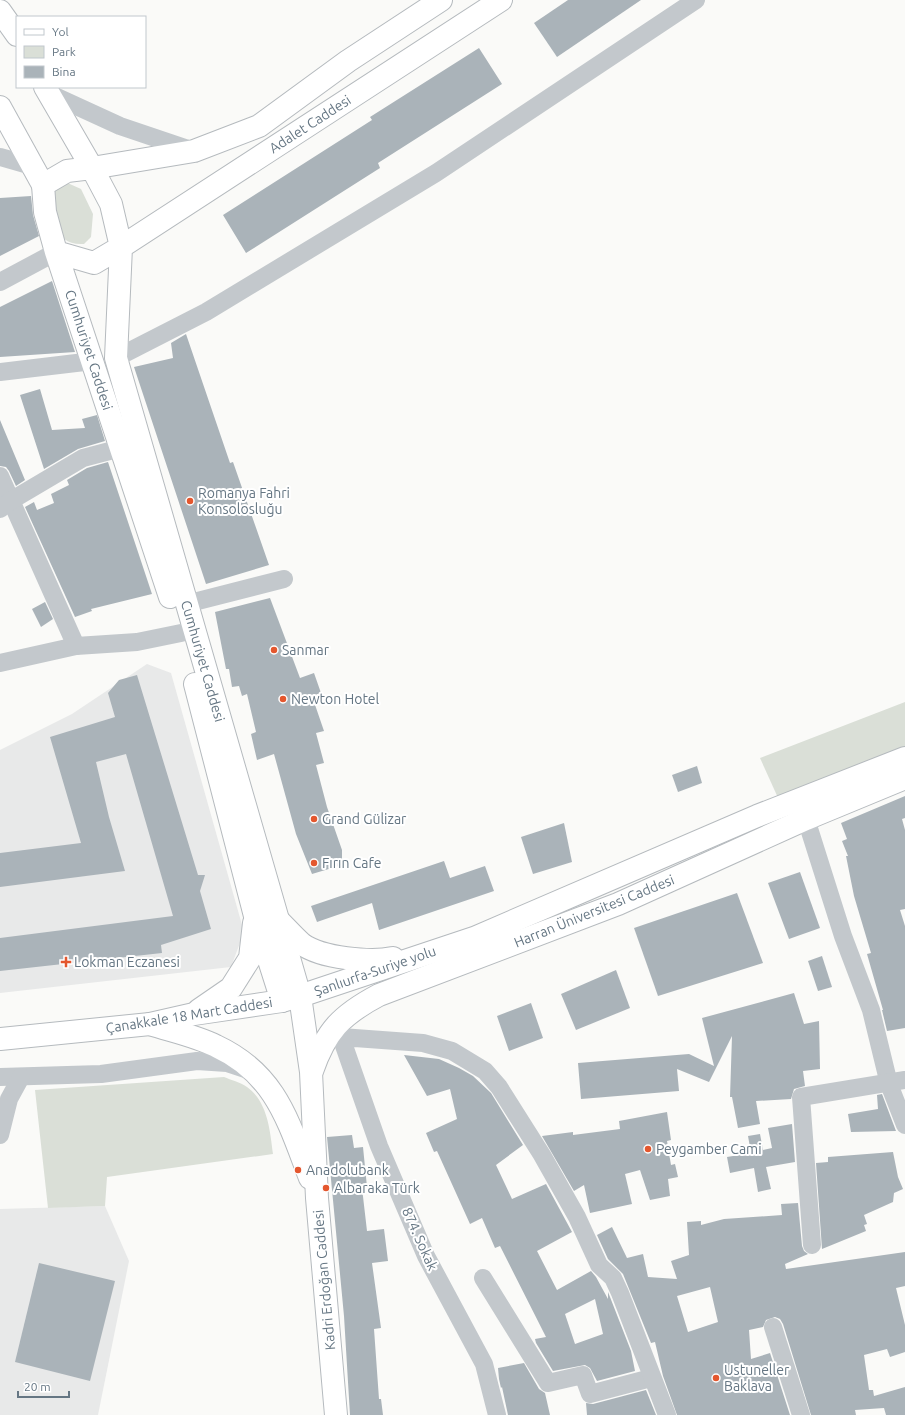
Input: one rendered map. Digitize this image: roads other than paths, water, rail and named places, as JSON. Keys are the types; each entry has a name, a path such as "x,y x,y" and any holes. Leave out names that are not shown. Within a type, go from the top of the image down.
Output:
{"main road":[{"name":"Adalet Caddesi","path":"92,168 194,151 259,126 348,61 441,0"},
{"name":"Adalet Caddesi","path":"120,247 500,0"},
{"path":"0,11 16,34"},
{"path":"0,107 43,185 45,212 56,252 94,263 120,247 111,204 47,90"},
{"path":"43,185 67,171 92,168"},
{"name":"Cumhuriyet Caddesi","path":"120,247 116,358 279,922 291,999 311,1072"},
{"name":"Cumhuriyet Caddesi","path":"56,252 181,633 255,916 291,999"},
{"name":"Harran Üniversitesi Caddesi","path":"467,941 757,816 905,758"},
{"name":"Harran Üniversitesi Caddesi","path":"311,1072 326,1038 343,1017 379,995 618,904 806,819 905,778"},
{"path":"194,1014 231,988 250,958 255,916"},
{"path":"279,922 303,944 318,952 347,958 385,960 467,941"},
{"name":"Şanlıurfa-Suriye yolu","path":"291,999 467,941"},
{"name":"Çanakkale 18 Mart Caddesi","path":"0,1039 150,1024 194,1014 291,999"},
{"path":"150,1024 216,1045 237,1058 256,1073 274,1094 285,1111 317,1198"},
{"name":"Kadri Erdoğan Caddesi","path":"311,1072 317,1198 336,1415"}],"street":[{"path":"116,358 206,312 436,173 696,0"},
{"path":"47,90 120,126 194,151"},
{"path":"0,157 32,166"},
{"path":"0,282 56,252"},
{"path":"0,372 93,361"},
{"path":"6,504 83,458 121,448"},
{"path":"0,476 6,504 76,646"},
{"path":"186,604 284,579"},
{"path":"0,663 76,646 137,642 181,633"},
{"path":"806,819 843,936 897,1082 905,1125"},
{"name":"874. Sokak","path":"497,1415 484,1364 423,1249 379,1146 341,1037 424,1043 452,1051 484,1072 499,1087 542,1155 573,1210 599,1264 613,1278 652,1378"},
{"path":"0,1077 101,1074 197,1061 227,1063 256,1073"},
{"path":"0,1133 4,1100 21,1077"},
{"path":"812,1245 801,1097 897,1082"},
{"path":"483,1278 548,1383 583,1375 590,1394 652,1378 666,1415"},
{"path":"773,1327 801,1415"}],"place":[{"name":"Romanya Fahri Konsolosluğu","path":"190,501"},
{"name":"Sanmar","path":"274,650"},
{"name":"Newton Hotel","path":"283,699"},
{"name":"Grand Gülizar","path":"314,819"},
{"name":"Fırın Cafe","path":"314,863"},
{"name":"Lokman Eczanesi","path":"66,962"},
{"name":"Peygamber Cami","path":"648,1149"},
{"name":"Anadolubank","path":"298,1170"},
{"name":"Albaraka Türk","path":"326,1188"},
{"name":"Ustuneller Baklava","path":"716,1378"}]}
